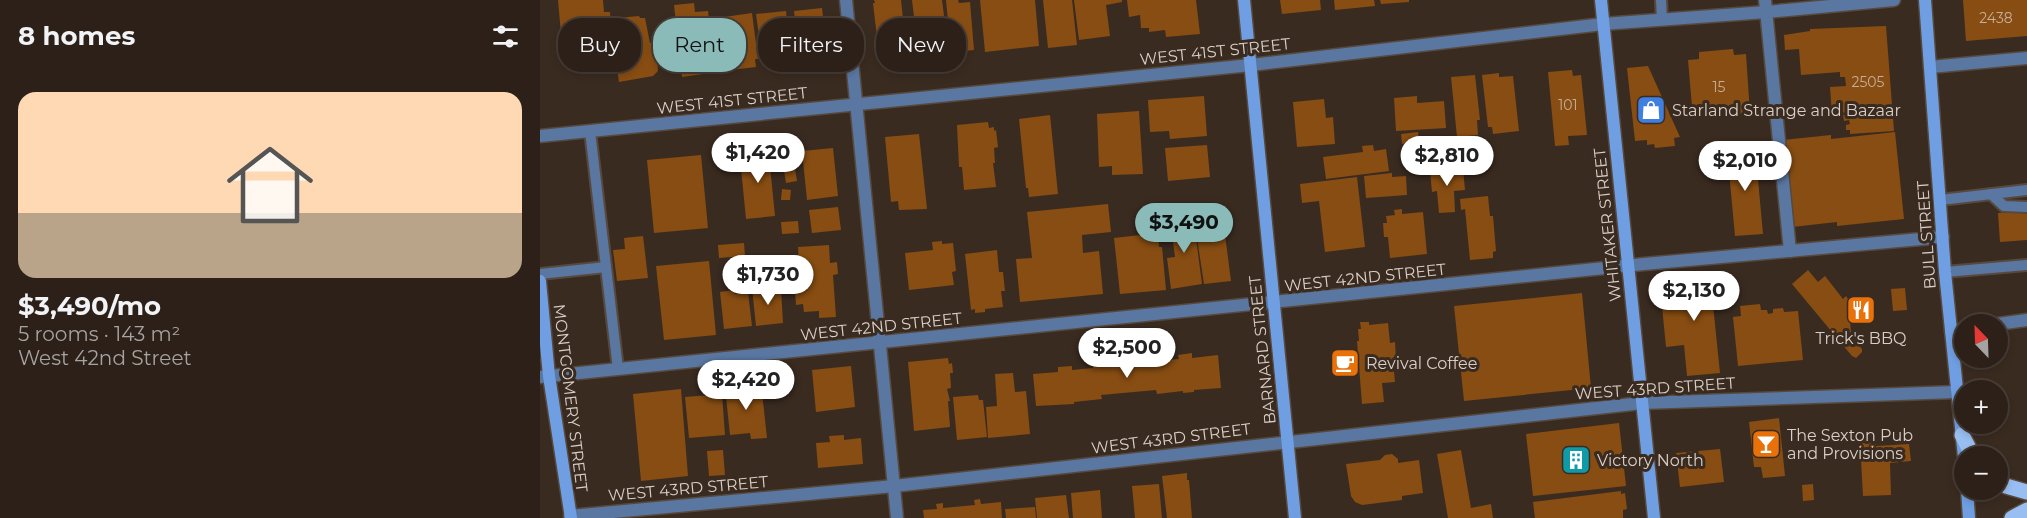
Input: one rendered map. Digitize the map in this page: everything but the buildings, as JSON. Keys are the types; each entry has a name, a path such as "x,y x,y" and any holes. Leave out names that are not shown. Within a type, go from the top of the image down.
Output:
{"main road":[{"path":"1962,435 1968,446"},
{"path":"2008,487 2027,492"},
{"path":"2012,518 2027,510"}],"street":[{"path":"846,0 897,518"},
{"name":"BARNARD STREET","path":"1244,0 1295,518"},
{"name":"WHITAKER STREET","path":"1601,0 1654,518"},
{"name":"WEST 41ST STREET","path":"540,136 1251,64 1603,24 1662,20 1766,6 1894,0"},
{"name":"BULL STREET","path":"1924,0 1955,380"},
{"path":"1766,6 1790,251"},
{"path":"1930,67 2027,58"},
{"name":"WEST 42ND STREET","path":"545,376 1629,266 1943,237"},
{"name":"MONTGOMERY STREET","path":"540,281 545,376 570,517"},
{"path":"2008,323 2027,320"},
{"name":"WEST 43RD STREET","path":"570,517 894,486 1642,403 1954,392"},
{"name":"BULL STREET","path":"1962,435 1963,446"},
{"path":"1968,500 1969,518"}],"lane":[{"path":"1661,0 1662,20"},
{"path":"590,131 618,369"},
{"path":"1940,200 2027,190"},
{"path":"1991,194 2004,206 2027,207"},
{"path":"1946,272 2027,265"},
{"path":"540,274 606,267"}],"place":[{"name":"Starland Strange and Bazaar","path":"1651,110"},
{"name":"Trick's BBQ","path":"1861,310"},
{"name":"Revival Coffee","path":"1345,363"},
{"name":"The Sexton Pub and Provisions","path":"1766,444"},
{"name":"Victory North","path":"1576,460"}]}
